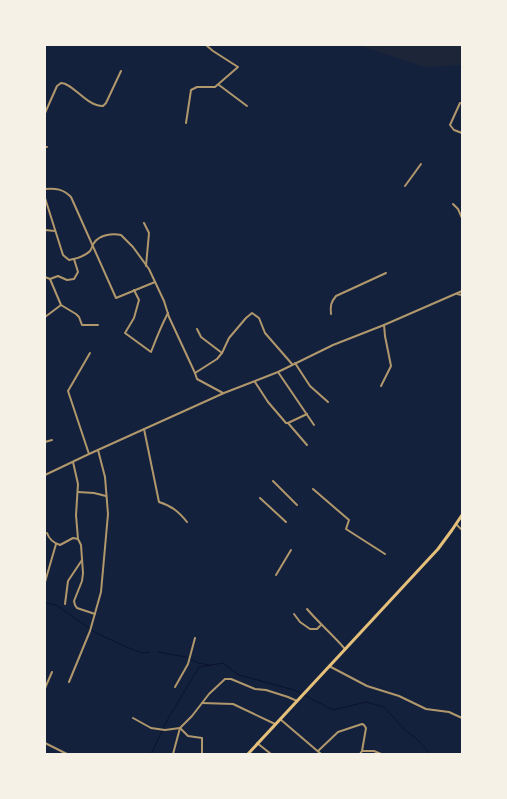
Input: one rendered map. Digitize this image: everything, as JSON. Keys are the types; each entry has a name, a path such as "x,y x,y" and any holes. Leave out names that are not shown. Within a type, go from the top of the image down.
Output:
{"main road":[{"path":"248,754 438,549 462,515"}],"street":[{"path":"186,122 190,90 195,87 212,88 219,85 238,67 212,51 206,45"},
{"path":"45,113 57,86 61,83 68,84 80,95 96,104 103,106 106,103 122,71"},
{"path":"219,85 247,106"},
{"path":"460,103 450,125 454,130 462,133"},
{"path":"405,186 422,164"},
{"path":"45,189 60,189 71,197 78,216 88,233 92,246 116,298 155,282"},
{"path":"45,198 63,255 69,260 89,252 95,241 100,237 110,234 121,235 133,247 155,282 197,379 224,393"},
{"path":"453,204 458,209 462,218"},
{"path":"144,223 149,233 146,266"},
{"path":"45,230 55,231"},
{"path":"45,277 50,279 58,276 71,281 78,272 74,259"},
{"path":"331,314 330,307 336,296 386,273"},
{"path":"50,279 61,304 76,314 82,325 98,325"},
{"path":"134,290 139,300 138,306 134,318 125,333 151,352 168,312"},
{"path":"45,475 224,393 255,382 333,345 384,325 462,290"},
{"path":"456,293 462,295"},
{"path":"45,317 61,304"},
{"path":"195,372 217,359 222,353 229,338 252,313 259,318 265,333 293,364 310,386 328,402"},
{"path":"381,386 391,366 384,325"},
{"path":"197,329 201,337 222,353"},
{"path":"89,454 68,391 90,353"},
{"path":"278,372 314,425"},
{"path":"255,382 268,402 307,445"},
{"path":"288,423 307,414"},
{"path":"144,429 159,502 168,504 187,522"},
{"path":"45,442 52,440"},
{"path":"69,682 90,631 101,592 108,514 105,477 98,450"},
{"path":"73,461 77,476 78,492 76,507 78,539 82,560 82,581 74,601 77,608 94,614"},
{"path":"273,481 297,505"},
{"path":"313,489 349,520 346,529 385,554"},
{"path":"78,492 94,493 106,496"},
{"path":"260,498 286,522"},
{"path":"456,524 462,530"},
{"path":"47,533 50,539 56,544 60,545 73,538 78,539"},
{"path":"45,582 56,544"},
{"path":"276,575 291,550"},
{"path":"65,604 68,581 82,560"},
{"path":"308,609 345,649"},
{"path":"294,614 300,622 310,629 317,629 321,624"},
{"path":"175,687 188,664 195,638"},
{"path":"329,666 367,686 399,696 426,710 449,712 462,718"},
{"path":"45,688 52,672"},
{"path":"173,754 180,728 192,716 209,694 225,679 228,678 243,685 298,700"},
{"path":"202,703 234,704 276,724"},
{"path":"133,718 151,728 165,730 180,728"},
{"path":"280,719 321,754"},
{"path":"318,751 338,732 362,724 366,728 362,751 360,754"},
{"path":"180,728 188,736 202,738 202,754"},
{"path":"45,743 67,754"},
{"path":"257,743 271,754"},
{"path":"362,751 374,751 381,754"}],"shaded area":[{"path":"358,45 462,45 462,65 425,67"}],"waterway":[{"path":"45,603 56,605 96,633 129,648 143,653 149,652"},
{"path":"158,652 186,657 198,663 209,665"},
{"path":"163,728 199,667 223,663 239,675 294,690 302,694"},
{"path":"304,695 333,710 366,702 384,707 405,730 418,740 430,754"},
{"path":"151,754 162,731"}]}
